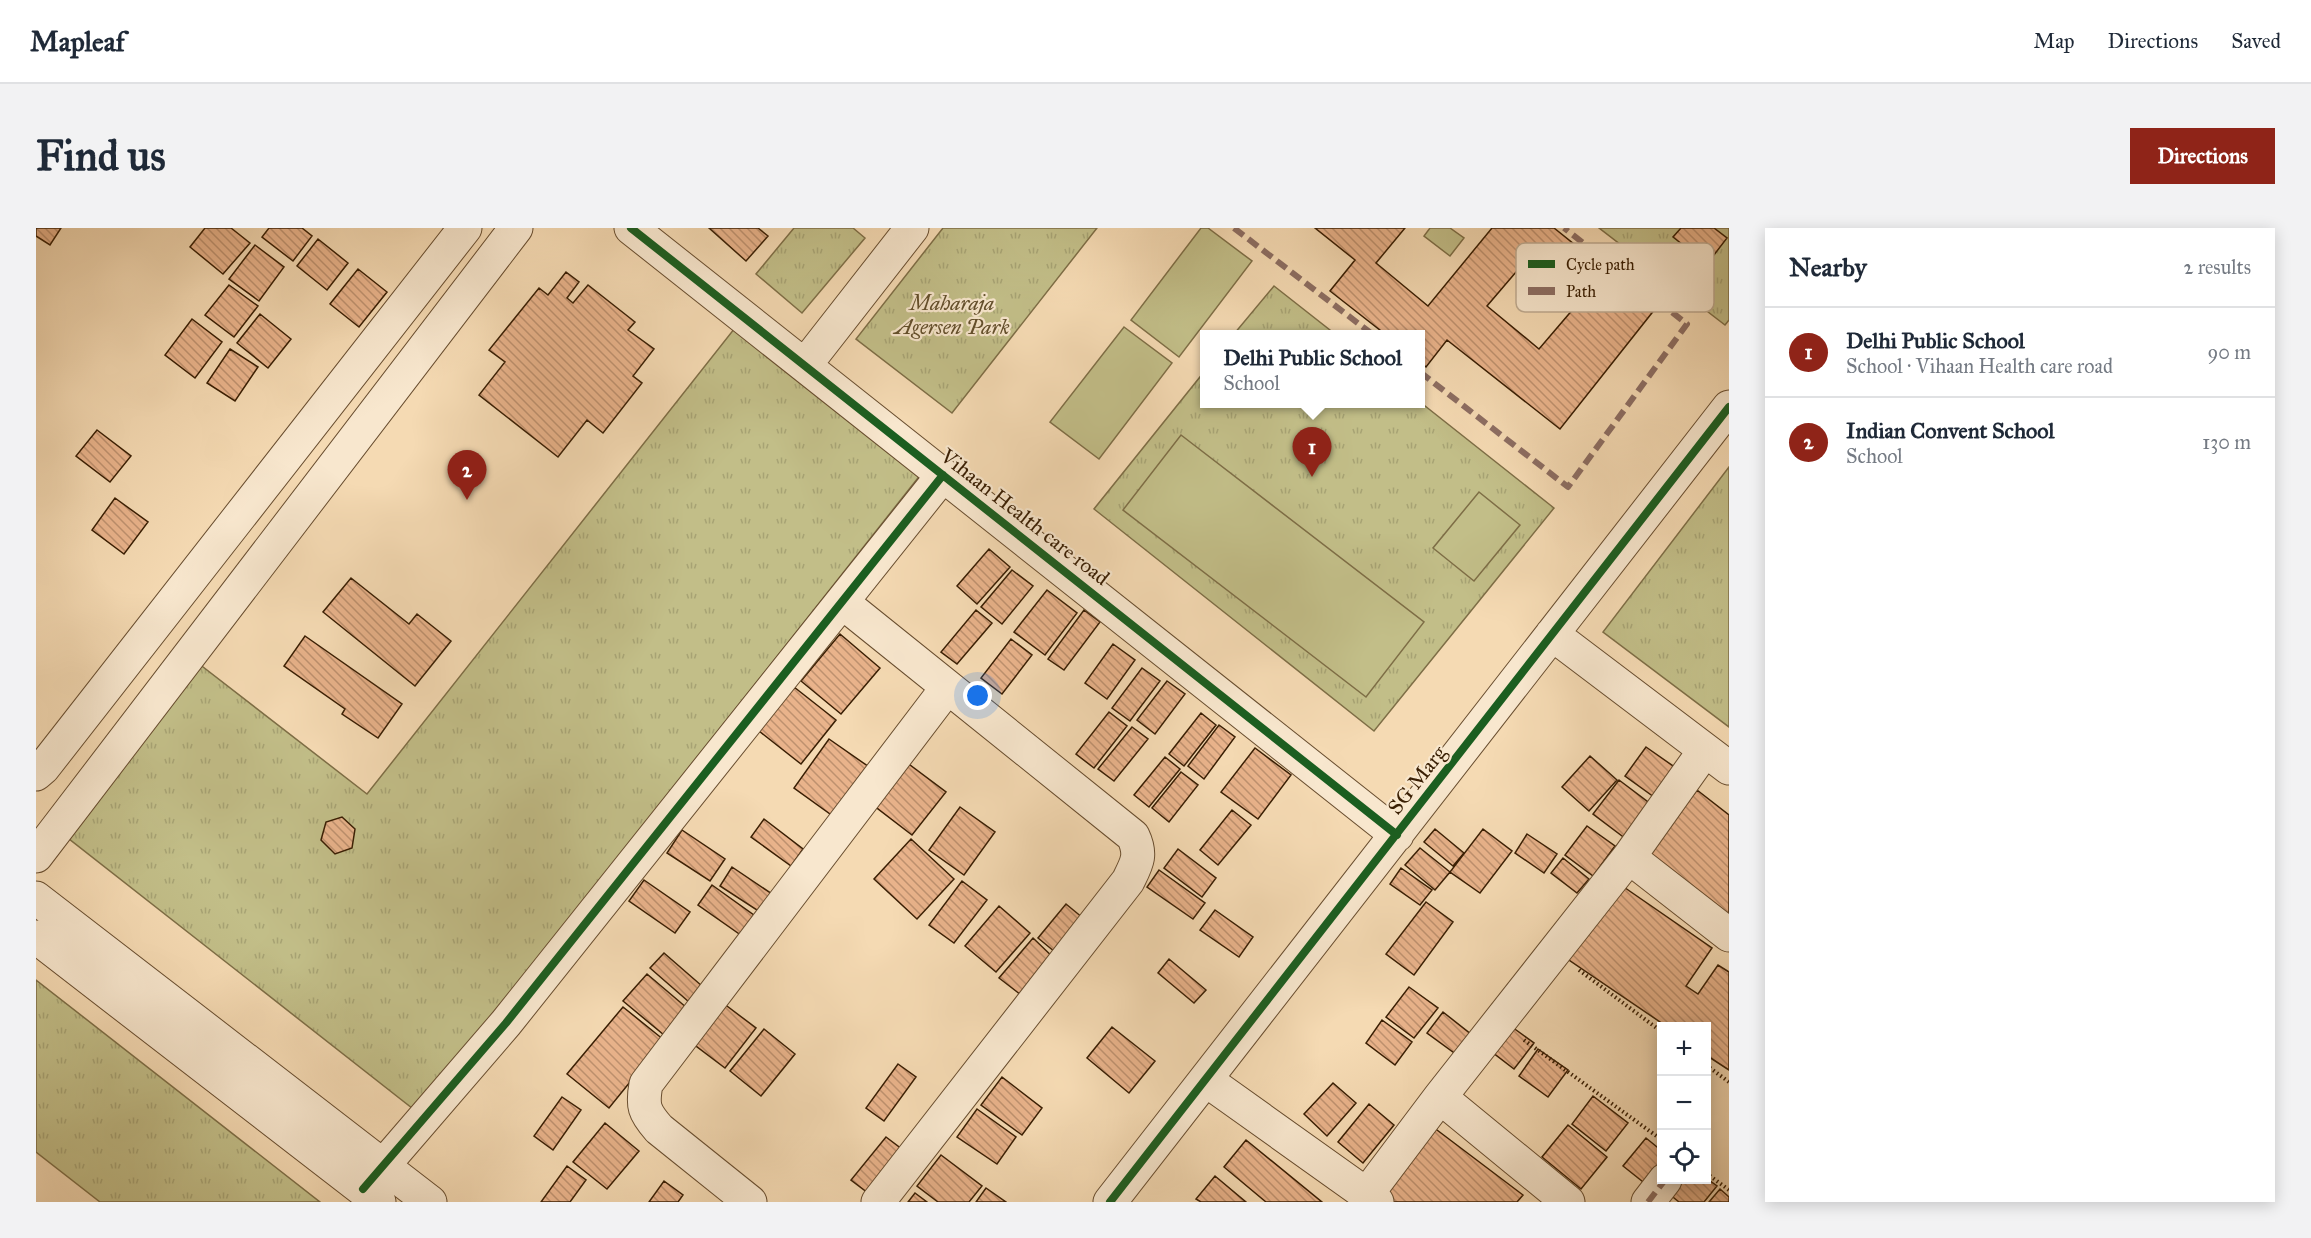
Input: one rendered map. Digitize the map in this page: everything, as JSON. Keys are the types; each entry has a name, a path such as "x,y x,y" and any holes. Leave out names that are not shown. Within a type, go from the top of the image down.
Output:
{"street":[{"path":"36,774 465,228"},
{"path":"36,856 516,228"},
{"path":"805,365 912,228"},
{"name":"Vihaan Health care road","path":"639,230 805,365 1397,835"},
{"name":"SG Marg","path":"1110,1202 1729,407"},
{"path":"375,1186 943,475"},
{"path":"842,602 1132,836 1138,849 1137,863 1128,881 878,1202"},
{"path":"1206,1080 1372,1198 1440,1097 1629,857 1717,759 1552,634"},
{"path":"750,1202 659,1129 647,1115 643,1100 646,1084 947,688"},
{"path":"1629,857 1729,935"},
{"path":"36,898 375,1186"},
{"path":"36,936 375,1186 430,1202"},
{"path":"1440,1097 1568,1202"},
{"path":"1648,1202 1661,1184"}],"path":[{"path":"1554,952 1657,1028"},
{"path":"1499,1022 1657,1136"},
{"path":"1711,1068 1729,1082"},
{"path":"1711,1176 1729,1190"}],"green space":[{"path":"794,228 853,228 865,238 802,313 756,274"},
{"name":"Maharaja Agersen Park","path":"943,228 1097,228 952,413 856,339"},
{"path":"1201,228 1208,228 1252,261 1179,357 1131,320"},
{"path":"1430,228 1450,228 1464,238 1450,256 1424,236"},
{"path":"1599,228 1729,228 1729,320 1725,325 1708,312 1714,312 1714,243 1618,243"},
{"path":"1274,286 1330,330 1237,330"},
{"path":"742,319 929,464 417,1112 59,831 194,660 367,794"},
{"path":"1124,327 1172,363 1099,459 1050,422"},
{"path":"1200,377 1200,408 1425,408 1425,406 1554,508 1374,731 1094,509"},
{"path":"1181,435 1424,622 1366,697 1123,510"},
{"path":"1729,467 1729,727 1603,632"},
{"path":"1479,492 1520,525 1474,581 1433,548"},
{"path":"36,980 320,1202 100,1202 36,1152"}],"building":[{"path":"36,228 61,228 50,245 36,236"},
{"path":"205,228 231,228 250,243 223,274 190,247"},
{"path":"269,228 302,228 312,236 293,261 262,237"},
{"path":"709,228 758,228 768,236 746,261"},
{"path":"1315,228 1405,228 1376,263 1428,306 1492,228 1554,228 1573,243 1516,243 1516,272 1487,306 1539,349 1571,312 1653,312 1560,429 1447,340 1426,367 1425,330 1380,330 1330,291 1355,260"},
{"path":"1681,228 1714,228 1727,238 1714,255 1714,243 1681,243 1673,237"},
{"path":"318,239 348,263 327,290 297,266"},
{"path":"255,245 284,267 259,301 229,279"},
{"path":"358,269 387,292 359,327 330,304"},
{"path":"566,272 579,282 567,298 573,303 588,285 635,322 628,330 654,349 633,376 642,383 603,433 587,420 558,457 479,395 505,362 489,350 539,288 548,295"},
{"path":"229,285 258,306 234,337 205,315"},
{"path":"260,314 291,339 268,368 237,343"},
{"path":"192,319 222,342 195,378 165,355"},
{"path":"230,349 258,367 235,401 207,383"},
{"path":"97,430 131,456 110,482 76,456"},
{"path":"115,498 148,522 124,554 92,530"},
{"path":"989,549 1010,567 977,604 957,586"},
{"path":"1012,570 1033,586 1002,624 981,607"},
{"path":"351,578 409,624 417,614 451,641 415,686 323,612"},
{"path":"1047,590 1077,613 1045,655 1014,632"},
{"path":"976,610 992,623 957,664 941,652"},
{"path":"1084,610 1100,622 1064,670 1048,659"},
{"path":"840,634 880,668 841,714 801,681"},
{"path":"305,636 402,704 378,738 342,714 345,709 284,666"},
{"path":"1011,639 1032,655 1002,694 981,678"},
{"path":"1113,644 1135,660 1107,699 1085,683"},
{"path":"1142,668 1160,681 1130,721 1112,708"},
{"path":"1167,681 1185,694 1155,734 1137,720"},
{"path":"794,687 836,720 801,764 759,731"},
{"path":"1109,712 1127,726 1094,768 1076,754"},
{"path":"1201,713 1216,725 1184,766 1169,754"},
{"path":"1219,725 1235,737 1204,779 1188,766"},
{"path":"1132,727 1148,739 1114,781 1098,769"},
{"path":"829,739 872,769 837,819 794,788"},
{"path":"1646,747 1676,768 1654,797 1625,776"},
{"path":"1255,748 1291,775 1258,819 1221,792"},
{"path":"1590,756 1617,780 1589,811 1562,787"},
{"path":"1165,757 1180,769 1149,807 1134,795"},
{"path":"906,762 946,792 912,835 873,805"},
{"path":"1181,772 1198,785 1169,822 1152,808"},
{"path":"1619,780 1652,805 1626,839 1593,814"},
{"path":"1697,790 1729,815 1729,921 1645,856"},
{"path":"960,807 995,832 964,875 929,850"},
{"path":"1232,810 1251,825 1218,865 1200,850"},
{"path":"342,817 355,829 352,848 335,854 321,840 326,822"},
{"path":"764,819 803,849 791,866 751,837"},
{"path":"1587,826 1615,846 1593,876 1565,855"},
{"path":"1435,829 1464,853 1453,866 1424,842"},
{"path":"1483,829 1512,851 1480,893 1450,872"},
{"path":"682,830 725,859 710,881 667,853"},
{"path":"1527,834 1557,854 1544,873 1515,853"},
{"path":"911,839 954,879 917,919 874,879"},
{"path":"1420,848 1450,872 1435,890 1405,865"},
{"path":"1178,849 1216,878 1202,897 1164,868"},
{"path":"1563,858 1589,879 1577,893 1551,873"},
{"path":"732,867 775,896 763,914 720,886"},
{"path":"1401,868 1432,890 1420,905 1390,884"},
{"path":"1159,870 1205,903 1193,919 1147,887"},
{"path":"644,880 690,912 675,933 629,901"},
{"path":"962,881 987,900 954,943 929,925"},
{"path":"1618,883 1712,948 1686,986 1698,994 1718,965 1729,972 1729,1070 1711,1058 1711,1022 1660,1022 1566,958"},
{"path":"712,885 758,918 745,938 698,905"},
{"path":"1426,902 1453,922 1414,975 1386,954"},
{"path":"1066,904 1083,918 1055,952 1038,938"},
{"path":"999,906 1030,933 996,972 965,946"},
{"path":"1215,910 1253,937 1239,957 1200,930"},
{"path":"1033,938 1058,962 1025,998 999,978"},
{"path":"664,953 702,986 689,1002 650,968"},
{"path":"1169,959 1206,990 1194,1003 1158,973"},
{"path":"647,974 687,1008 664,1035 623,1001"},
{"path":"1409,987 1438,1008 1414,1038 1386,1017"},
{"path":"723,1003 756,1028 725,1068 692,1043"},
{"path":"623,1007 664,1040 609,1108 567,1074"},
{"path":"1443,1012 1472,1035 1457,1055 1427,1033"},
{"path":"1382,1020 1412,1042 1395,1065 1366,1043"},
{"path":"1112,1027 1155,1061 1129,1093 1087,1058"},
{"path":"1512,1027 1534,1043 1514,1069 1492,1052"},
{"path":"764,1029 795,1054 761,1096 730,1071"},
{"path":"1538,1049 1568,1070 1548,1097 1519,1076"},
{"path":"898,1064 916,1077 884,1121 866,1108"},
{"path":"1002,1077 1042,1108 1022,1135 981,1105"},
{"path":"1333,1083 1356,1103 1327,1136 1304,1114"},
{"path":"1593,1096 1628,1123 1606,1151 1572,1124"},
{"path":"562,1097 581,1110 553,1150 534,1136"},
{"path":"1369,1104 1394,1125 1363,1163 1338,1142"},
{"path":"977,1109 1016,1137 997,1164 957,1137"},
{"path":"605,1123 639,1151 607,1189 573,1162"},
{"path":"1568,1125 1607,1157 1581,1189 1542,1157"},
{"path":"1433,1127 1523,1195 1517,1202 1392,1202 1382,1194"},
{"path":"886,1137 907,1153 872,1196 851,1180"},
{"path":"1646,1138 1657,1147 1657,1184 1660,1184 1657,1193 1623,1166"},
{"path":"1246,1140 1322,1202 1266,1202 1224,1167"},
{"path":"941,1155 982,1186 969,1202 938,1202 917,1186"},
{"path":"567,1166 586,1180 570,1202 541,1202"},
{"path":"1215,1176 1246,1202 1201,1202 1196,1199"},
{"path":"664,1181 683,1195 678,1202 649,1202"},
{"path":"1711,1182 1717,1186 1704,1202 1679,1202 1668,1193 1676,1184 1711,1184"},
{"path":"986,1188 1006,1202 976,1202"},
{"path":"1720,1189 1729,1197 1729,1202 1709,1202"},
{"path":"915,1193 927,1202 908,1202"}],"marked path":[{"path":"1234,228 1367,330"},
{"path":"1564,228 1583,243"},
{"path":"1425,376 1568,487 1687,324 1672,312"},
{"path":"1648,1202 1662,1184"}],"cycle path":[{"path":"631,228 1397,835"},
{"path":"1110,1202 1729,407"},
{"path":"363,1189 506,1023 943,475"}],"place":[{"name":"Delhi Public School","path":"1312,477"},
{"name":"Indian Convent School","path":"467,500"}]}
